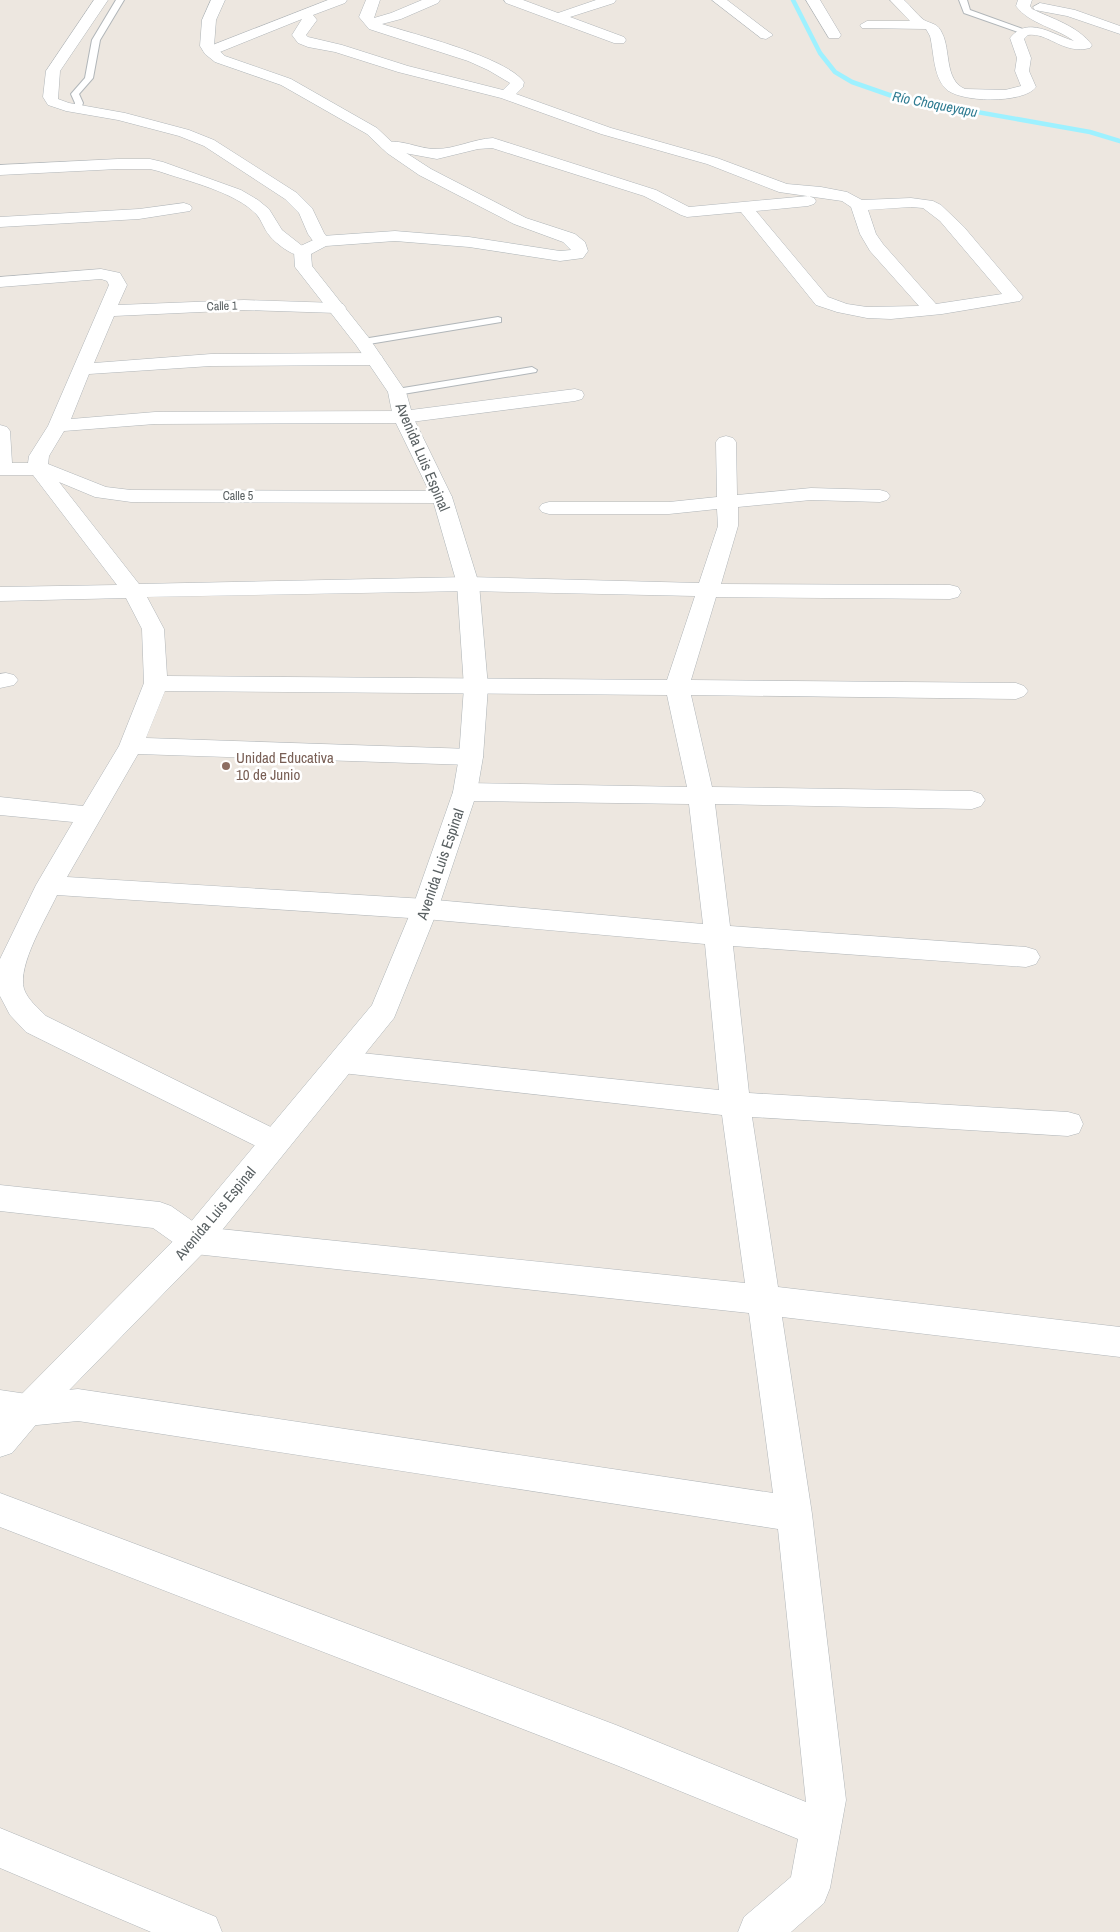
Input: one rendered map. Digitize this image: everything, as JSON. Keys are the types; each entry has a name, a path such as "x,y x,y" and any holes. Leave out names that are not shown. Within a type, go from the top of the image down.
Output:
{"street":[{"path":"101,0 51,76 50,97 59,104 120,116 184,133 205,141 291,196 306,211 316,234 322,241"},
{"path":"0,170 118,164 163,166 235,193 252,203 263,212 276,233 302,252 322,241 395,236 469,242 560,256 577,254 580,251 579,246 569,238 520,221 425,172 388,146 372,131 286,82 220,59 210,51 208,46 209,20 218,0"},
{"path":"210,51 340,0"},
{"path":"373,0 366,14 370,23 374,26 462,54 506,72 517,82 516,87 506,95"},
{"path":"370,23 396,16 433,0"},
{"path":"511,0 619,40"},
{"path":"558,17 609,0"},
{"path":"719,0 766,35"},
{"path":"813,0 834,35"},
{"path":"897,0 921,24"},
{"path":"867,25 928,25 936,32 951,88 954,91 965,94 1003,94 1026,90 1029,87 1022,71 1024,58 1017,38 1019,35 1027,32 1049,35 1069,46 1085,45 1065,30 1027,12 1023,6 1026,0 1040,7 1070,13 1120,30"},
{"path":"1040,7 1100,9"},
{"path":"306,14 310,20 299,35 304,40 338,48 403,69 506,95 581,123 712,161 785,189 847,197 855,203 868,234 876,247 931,309"},
{"path":"388,146 405,146 421,152 438,154 448,153 476,144 493,143 650,193 687,212 808,201 917,203 934,207 964,238 1014,297 884,314 856,313 834,307 822,301 744,207"},
{"path":"0,222 139,214 184,208"},
{"name":"Avenida Luis Espinal","path":"0,1441 14,1408 195,1240 384,1010 425,908 465,792 471,757 476,687 468,584 442,497 403,417 397,392 369,351 304,267 302,252"},
{"path":"0,287 101,274 114,277 118,285 58,426 39,456 38,468 134,593 153,629 156,683 131,746 49,885 11,966 10,988 20,1007 36,1024 274,1143"},
{"name":"Calle 1","path":"106,311 244,305 337,308"},
{"path":"82,369 369,351"},
{"path":"58,426 155,418 403,417 575,395"},
{"path":"0,431 1,469"},
{"path":"726,442 728,526 677,686 701,796 718,936 735,1104 794,1514 826,1800 809,1888 759,1932"},
{"name":"Calle 5","path":"1,469 38,468 55,472 102,493 131,496 442,497"},
{"path":"549,508 669,508 811,494 880,496"},
{"path":"0,594 134,593 468,584 708,590 950,592"},
{"path":"156,683 476,687 677,686 1016,691"},
{"path":"131,746 471,757"},
{"path":"465,792 972,800"},
{"path":"0,806 91,815"},
{"path":"49,885 425,908 718,936 1026,957"},
{"path":"342,1062 735,1104 1068,1124"},
{"path":"0,1198 160,1215 195,1240 764,1300 1120,1342"},
{"path":"14,1408 78,1405 794,1514"},
{"path":"0,1510 616,1745 821,1828"},
{"path":"0,1848 201,1932"}],"lane":[{"path":"77,109 79,103 75,94 88,78 96,40 120,0"},
{"path":"963,0 967,11 1027,32"},
{"path":"369,351 498,320"},
{"path":"397,392 532,370"}],"waterway":[{"name":"Río Choqueyapu","path":"793,0 820,53 835,72 852,82 898,98 1090,132 1120,141"}],"place":[{"name":"Unidad Educativa 10 de Junio","path":"226,766"}]}
